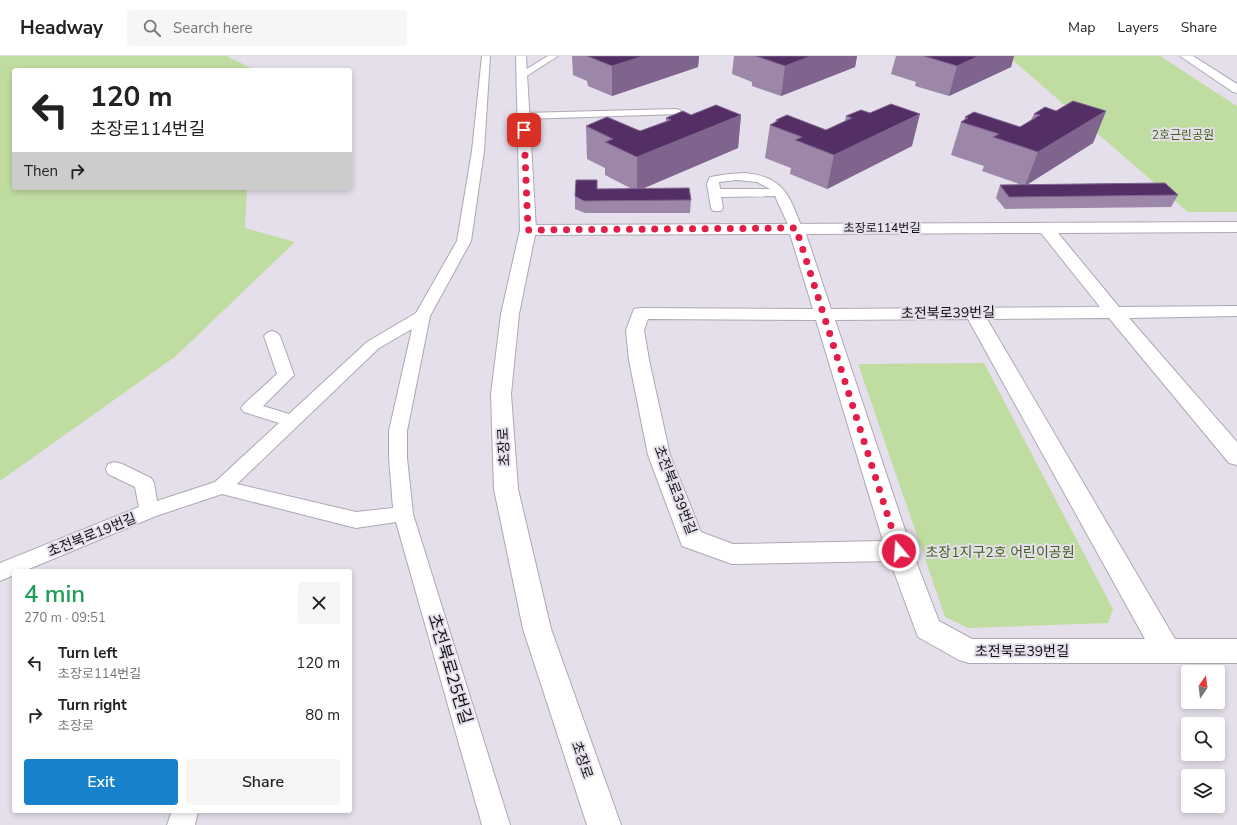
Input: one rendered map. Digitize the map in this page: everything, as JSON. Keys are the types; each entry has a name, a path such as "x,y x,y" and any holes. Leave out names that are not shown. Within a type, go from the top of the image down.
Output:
{"street":[{"path":"1186,56 1237,89"},
{"name":"초장로","path":"522,66 528,230 510,314 501,394 506,489 537,628 604,825"},
{"name":"초장로114번길","path":"528,230 1237,227"},
{"path":"796,228 899,551"},
{"path":"1046,228 1114,312 1237,457"},
{"name":"초전북로39번길","path":"1237,311 824,315 640,313 635,330 639,360 659,455 691,539 732,554 899,551 928,629 969,651 1237,651"},
{"path":"974,313 1168,651"}],"lane":[{"name":"초전북로25번길","path":"486,56 478,151 464,241 422,316 398,431 403,514 496,825"},
{"path":"522,66 554,56"},
{"path":"524,116 676,112"},
{"path":"717,208 714,192 779,192 796,228"},
{"path":"149,511 222,487 373,345 422,316"},
{"path":"272,336 286,375 250,408 293,421"},
{"name":"초전북로19번길","path":"0,572 149,511 144,483 114,469"},
{"path":"222,487 356,520 403,514"},
{"path":"181,825 184,813"}],"green space":[{"path":"0,56 227,56 251,68 12,68 12,190 247,190 245,228 295,242 176,356 0,481"},
{"name":"2호근린공원","path":"1008,56 1160,56 1237,106 1237,212 1188,212"},
{"name":"초장1지구2호 어린이공원","path":"984,363 1113,609 1108,623 968,628 945,617 858,364"}],"building":[{"path":"587,56 644,56 612,66"},
{"path":"756,56 811,56 785,66"},
{"path":"924,56 979,56 957,66"},
{"path":"1073,101 1106,111 1038,152 993,137 999,134 961,122 968,118 965,117 974,112 1020,127 1040,115 1034,114 1045,107 1056,111"},
{"path":"891,104 920,114 834,155 795,140 802,137 770,125 778,121 776,120 787,115 826,130 852,118 846,116 861,110 870,113"},
{"path":"716,105 741,115 637,157 605,142 613,139 586,126 607,117 640,131 671,120 666,118 683,111 691,115"},
{"path":"576,180 597,180 597,189 689,188 691,200 584,201 575,196"},
{"path":"1165,183 1178,195 1009,197 1000,185"}],"route":[{"path":"524,130 528,230 796,228 899,551"}]}
